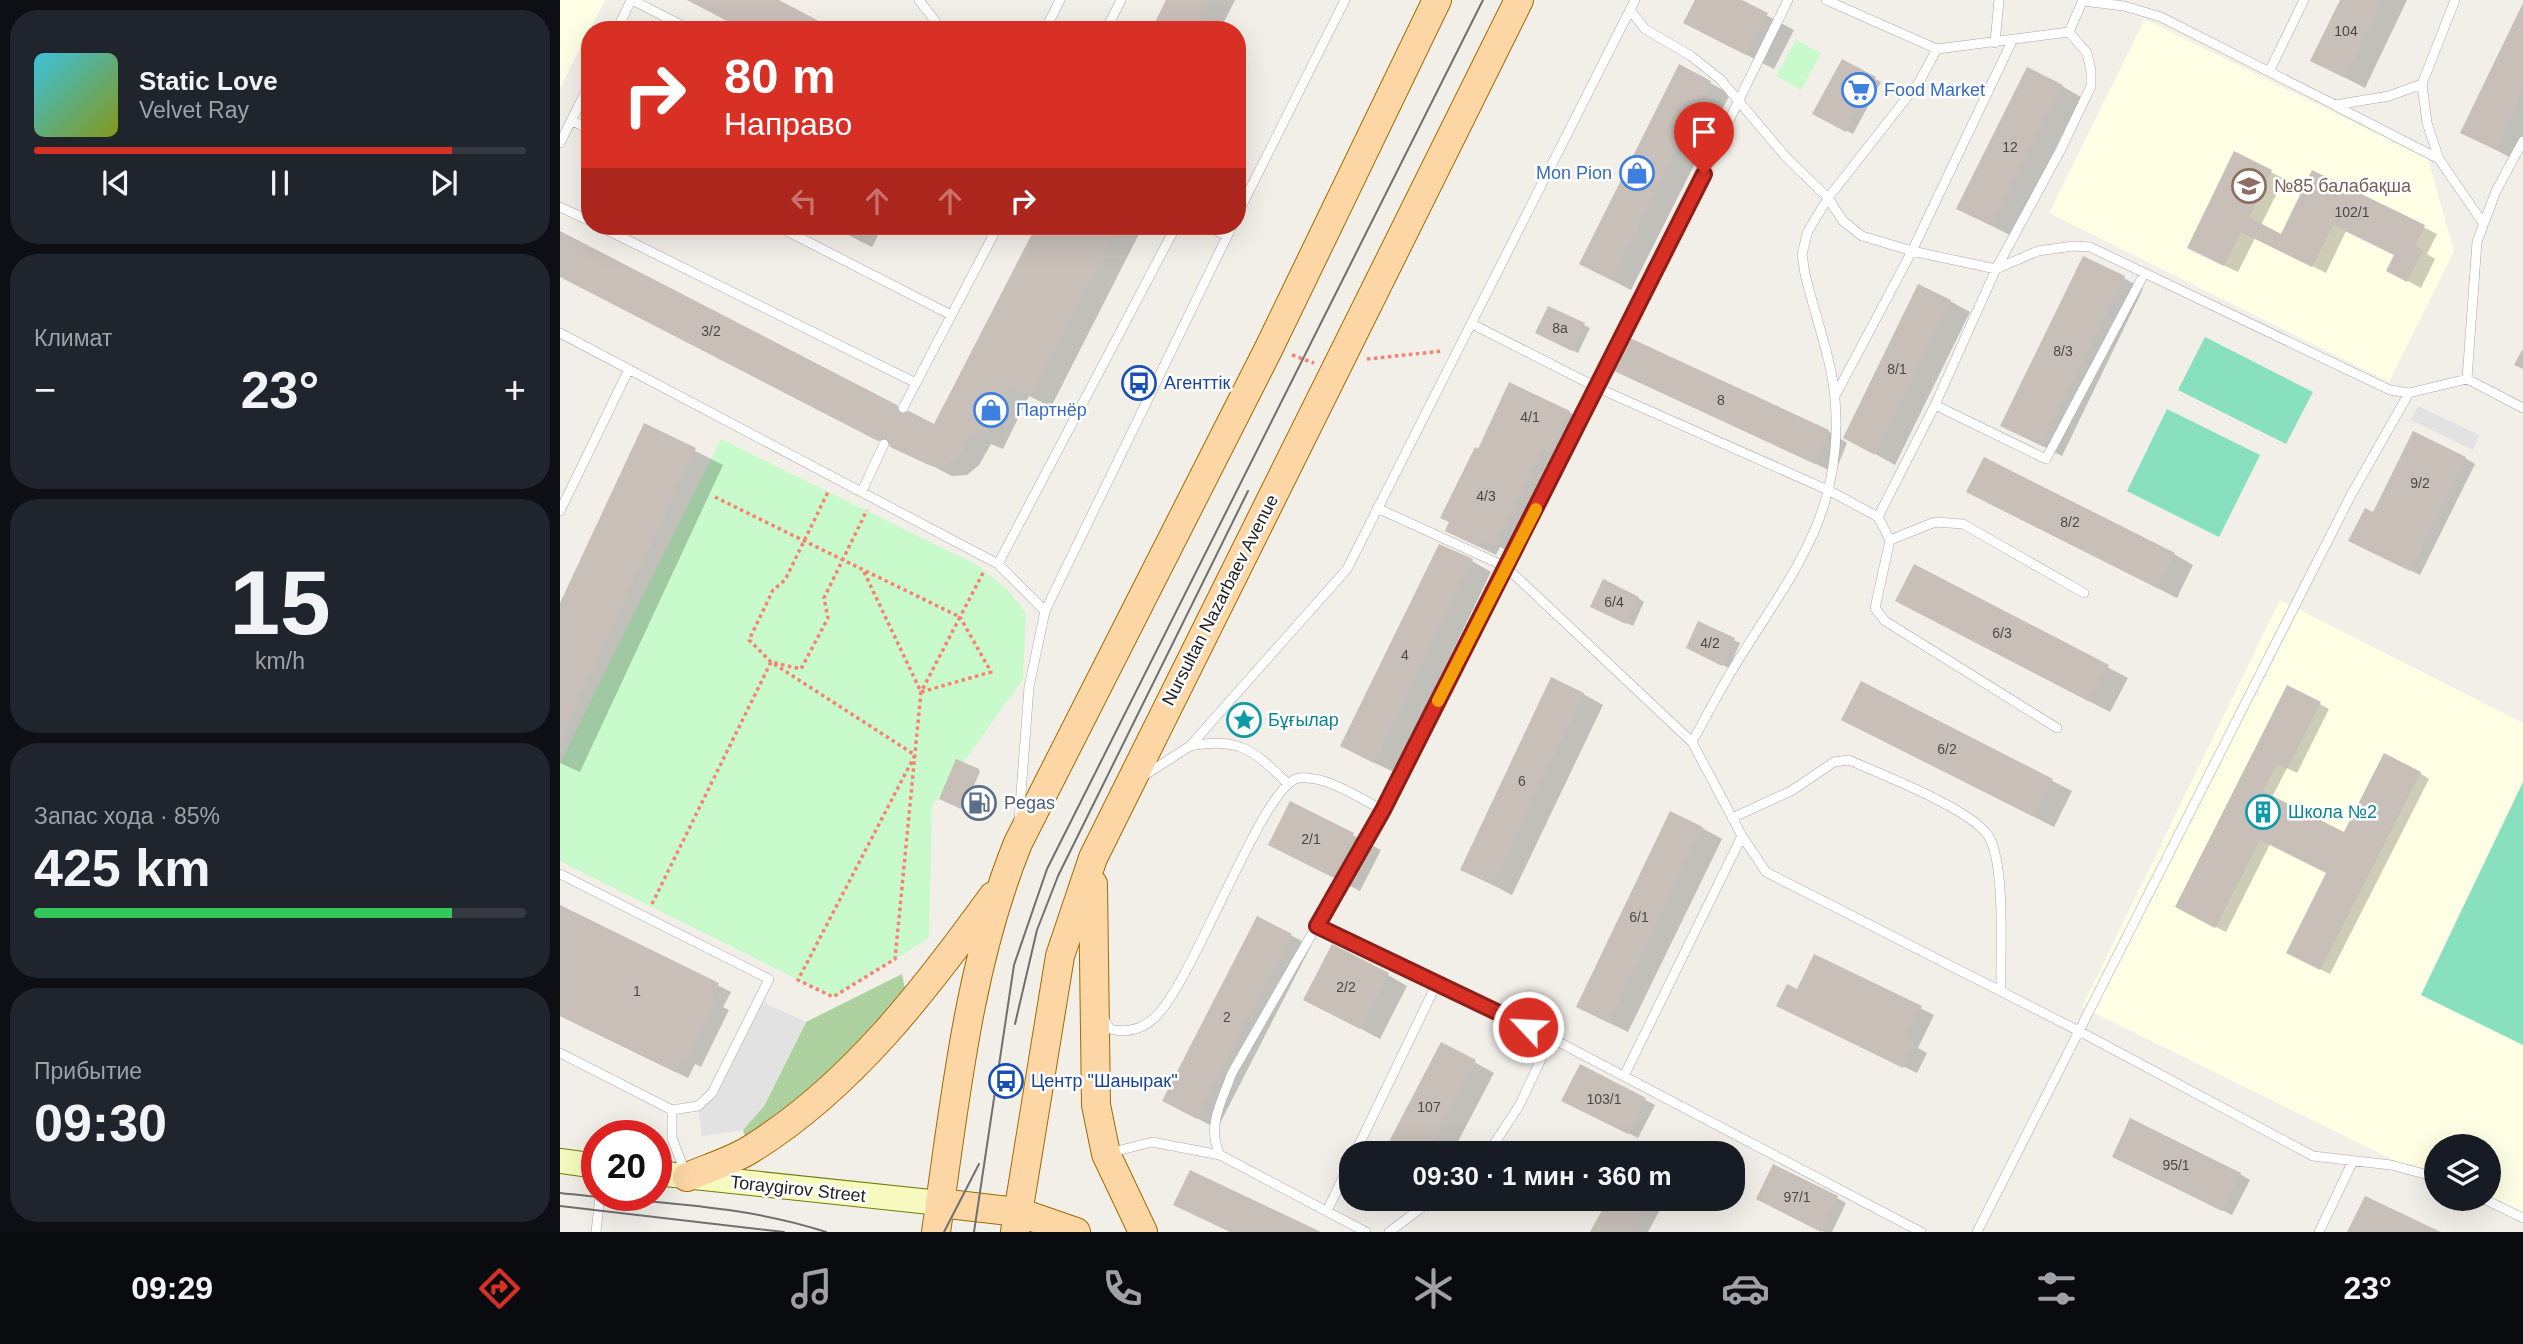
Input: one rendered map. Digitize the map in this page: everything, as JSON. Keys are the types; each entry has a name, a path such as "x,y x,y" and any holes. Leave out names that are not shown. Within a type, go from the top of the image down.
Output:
{"main road":[{"path":"936,1232 968,1022 1001,885 1017,843 1263,360 1437,0"},
{"name":"Nursultan Nazarbaev Avenue","path":"1016,1222 1060,957 1093,858 1519,0"},
{"path":"1093,858 1092,998 1096,1105 1106,1154 1143,1232"},
{"path":"687,1177 750,1150 857,1064 936,975 1001,885"},
{"path":"560,1161 581,1164"},
{"name":"Toraygirov Street","path":"672,1175 940,1203"},
{"path":"940,1203 1016,1222 1076,1232"}],"lane":[{"path":"622,21 632,0 673,21"},
{"path":"919,0 935,21"},
{"path":"1050,21 1060,0"},
{"path":"1110,21 1121,0"},
{"path":"1246,197 1345,0"},
{"path":"1126,787 1190,746 1347,569 1635,0"},
{"path":"1220,1155 1213,1141 1212,1129 1232,1073 1383,810 1740,103 1788,0"},
{"path":"1825,0 1937,49 2069,32"},
{"path":"1995,43 1999,0"},
{"path":"2069,32 2083,0 2124,6 2161,16 2439,159"},
{"path":"2270,70 2304,0"},
{"path":"2455,0 2422,83 2427,123 2439,159 2483,223"},
{"path":"1630,10 1645,29 1691,56 1720,79 1785,156 1828,198 1843,221 1862,236 1912,251 1996,268 2038,251 2073,246 2090,247 2389,390 2409,393 2466,379 2523,408"},
{"path":"1878,517 1935,405 1996,268 2061,149 2091,86 2087,53 2069,32"},
{"path":"1835,396 1912,251 2013,39"},
{"path":"1692,742 1730,672 1809,546 1830,491 1837,436 1835,396 1802,254 1808,231 1828,198 1919,82 1937,49"},
{"path":"2335,105 2389,96 2422,83"},
{"path":"560,142 581,101"},
{"path":"571,120 581,125"},
{"path":"2466,379 2474,258 2483,223 2523,141"},
{"path":"560,206 581,216"},
{"path":"617,235 916,383"},
{"path":"795,235 951,315"},
{"path":"903,408 993,235"},
{"path":"998,564 1171,235"},
{"path":"1017,843 1029,687 1045,611 1227,236"},
{"path":"1935,405 2046,459 2144,274"},
{"path":"1472,324 1598,387 1830,491 1878,517 1890,540 1875,608 1885,621 2057,727"},
{"path":"560,334 998,564 1045,611"},
{"path":"560,511 629,369"},
{"path":"1977,1232 2077,1030 2351,495 2409,393"},
{"path":"862,491 884,444"},
{"path":"1377,508 1506,567 1692,742 1742,836 1766,872 2077,1030 2313,1156 2391,1166 2424,1174"},
{"path":"1890,540 1935,522 1963,524 2084,593"},
{"path":"1190,746 1217,741 1230,743 1265,761 1286,782"},
{"path":"1732,818 1791,790 1834,762 1849,760 1969,817 1988,836 1998,858 2001,991"},
{"path":"1092,998 1110,1029 1124,1033 1154,1018 1216,913 1268,809 1286,782 1298,778 1320,780 1383,810"},
{"path":"1625,1074 1742,836"},
{"path":"560,874 769,979 712,1093 698,1106 673,1110 560,1054"},
{"path":"1317,926 1625,1074 1921,1232"},
{"path":"1361,1141 1436,985"},
{"path":"1496,1141 1519,1106 1551,1038"},
{"path":"673,1110 672,1138 687,1177"},
{"path":"1106,1154 1152,1142 1220,1155 1366,1232"},
{"path":"2319,1232 2353,1161"},
{"path":"1327,1210 1339,1186"},
{"path":"2501,1207 2523,1218"},
{"path":"596,1232 598,1211"},
{"path":"1390,1232 1417,1211"}],"path":[{"path":"1358,360 1460,349"},
{"path":"1285,353 1319,365"},
{"path":"828,492 785,580 774,590 749,640 771,662 915,755"},
{"path":"715,497 960,617 991,672 921,692"},
{"path":"771,662 801,669 828,618 824,598 867,510"},
{"path":"863,570 921,692"},
{"path":"915,755 798,980 833,997 895,959 915,755 921,692 984,571"},
{"path":"651,906 771,662"}],"shaded area":[{"path":"560,0 605,0 594,21 581,21 581,47 560,88"},
{"name":"№85 балабақша","path":"2145,19 2428,159 2454,251 2389,382 2049,213"},
{"path":"2418,406 2479,435 2473,450 2411,420"},
{"path":"2280,600 2523,723 2523,1224 2496,1211 2501,1211 2501,1134 2424,1134 2424,1175 2082,1007"},
{"path":"758,1000 806,1022 764,1106 743,1130 702,1136 698,1106 712,1093"}],"green space":[{"path":"1796,40 1821,53 1801,90 1776,76"},
{"path":"2205,337 2313,392 2286,444 2178,390"},
{"path":"2167,409 2260,455 2219,537 2127,491"},
{"path":"721,439 977,565 1007,589 1026,613 1023,679 932,806 929,938 833,997 560,861 560,763"},
{"path":"2523,782 2523,1045 2421,995"},
{"path":"902,974 906,994 850,1058 746,1139 743,1130 764,1106 806,1022"}],"building":[{"path":"687,0 779,0 819,21 727,21"},
{"path":"1166,0 1210,0 1200,21 1156,21"},
{"path":"1695,0 1742,0 1768,13 1746,55 1683,23"},
{"path":"2340,0 2382,0 2345,78 2310,61"},
{"path":"2523,3 2523,93 2496,150 2460,133"},
{"path":"1842,59 1876,77 1846,132 1812,114"},
{"path":"1679,64 1711,81 1611,280 1579,264"},
{"path":"2027,67 2063,85 1992,226 1956,209"},
{"path":"2234,151 2272,170 2249,217 2281,234 2312,170 2425,225 2415,246 2423,250 2407,282 2386,271 2394,255 2333,225 2312,267 2241,232 2224,266 2187,248"},
{"path":"560,231 897,405 900,414 909,411 934,424 1031,235 1113,235 1031,397 1010,386 983,440 971,434 960,455 947,464 931,466 890,447 888,438 878,441 560,277"},
{"path":"2083,256 2125,276 2042,446 2000,426"},
{"path":"1918,284 1951,300 1875,455 1843,438"},
{"path":"1548,306 1585,323 1572,351 1535,333"},
{"path":"1630,338 1829,430 1815,464 1614,371"},
{"path":"1509,382 1570,411 1551,452 1544,449 1496,546 1483,539 1479,547 1445,531 1449,522 1440,518 1475,447 1478,449"},
{"path":"644,423 696,448 560,742 560,603"},
{"path":"2413,431 2466,457 2410,571 2348,541 2365,508 2373,512"},
{"path":"1984,457 2175,553 2157,588 1966,492"},
{"path":"1439,544 1473,559 1374,763 1340,746"},
{"path":"1914,564 2109,665 2090,702 1895,601"},
{"path":"1603,579 1639,597 1626,624 1590,607"},
{"path":"1698,621 1735,638 1722,666 1686,648"},
{"path":"1551,677 1584,693 1493,885 1460,870"},
{"path":"1861,681 2053,779 2034,817 1841,720"},
{"name":"Школа №2","path":"2287,685 2321,702 2287,769 2277,764 2263,791 2344,832 2384,753 2421,772 2320,970 2286,953 2326,873 2260,840 2215,928 2175,907"},
{"path":"956,759 979,769 961,809 939,799"},
{"path":"1290,801 1354,833 1332,877 1268,845"},
{"path":"1670,811 1703,827 1609,1023 1576,1007"},
{"path":"560,905 719,983 711,999 717,1001 687,1061 682,1058 675,1072 560,1016"},
{"path":"1257,916 1292,934 1197,1119 1162,1101"},
{"path":"1332,944 1389,973 1360,1029 1303,1000"},
{"path":"1814,954 1922,1006 1906,1039 1915,1044 1903,1068 1776,1006 1787,984 1797,989"},
{"path":"1441,1042 1476,1060 1434,1141 1389,1141"},
{"path":"1580,1064 1646,1098 1628,1134 1561,1101"},
{"path":"2130,1118 2241,1173 2222,1211 2112,1157"},
{"path":"1773,1164 1838,1196 1821,1232 1756,1199"},
{"path":"1190,1170 1321,1232 1230,1232 1173,1205"},
{"path":"2365,1196 2441,1232 2347,1232"},
{"path":"1601,1211 1643,1211 1632,1232 1590,1232"}],"tram line":[{"path":"974,1232 1014,965 1047,869 1483,0"},
{"path":"1015,1024 1037,930 1058,876 1248,491"},
{"path":"944,1232 979,1164"},
{"path":"560,1193 728,1210 826,1232"},
{"path":"560,1206 784,1232"}],"slow traffic":[{"path":"1438,701 1536,509"}],"place":[{"name":"Food Market","path":"1859,90"},
{"name":"Mon Pion","path":"1637,173"},
{"name":"№85 балабақша","path":"2249,186"},
{"name":"Агенттік","path":"1139,383"},
{"name":"Партнёр","path":"991,410"},
{"name":"Бұғылар","path":"1244,720"},
{"name":"Pegas","path":"979,803"},
{"name":"Школа №2","path":"2263,812"},
{"name":"Центр \"Шанырак\"","path":"1006,1081"}],"route":[{"path":"1528,1027 1317,926 1383,810 1704,174"}]}
